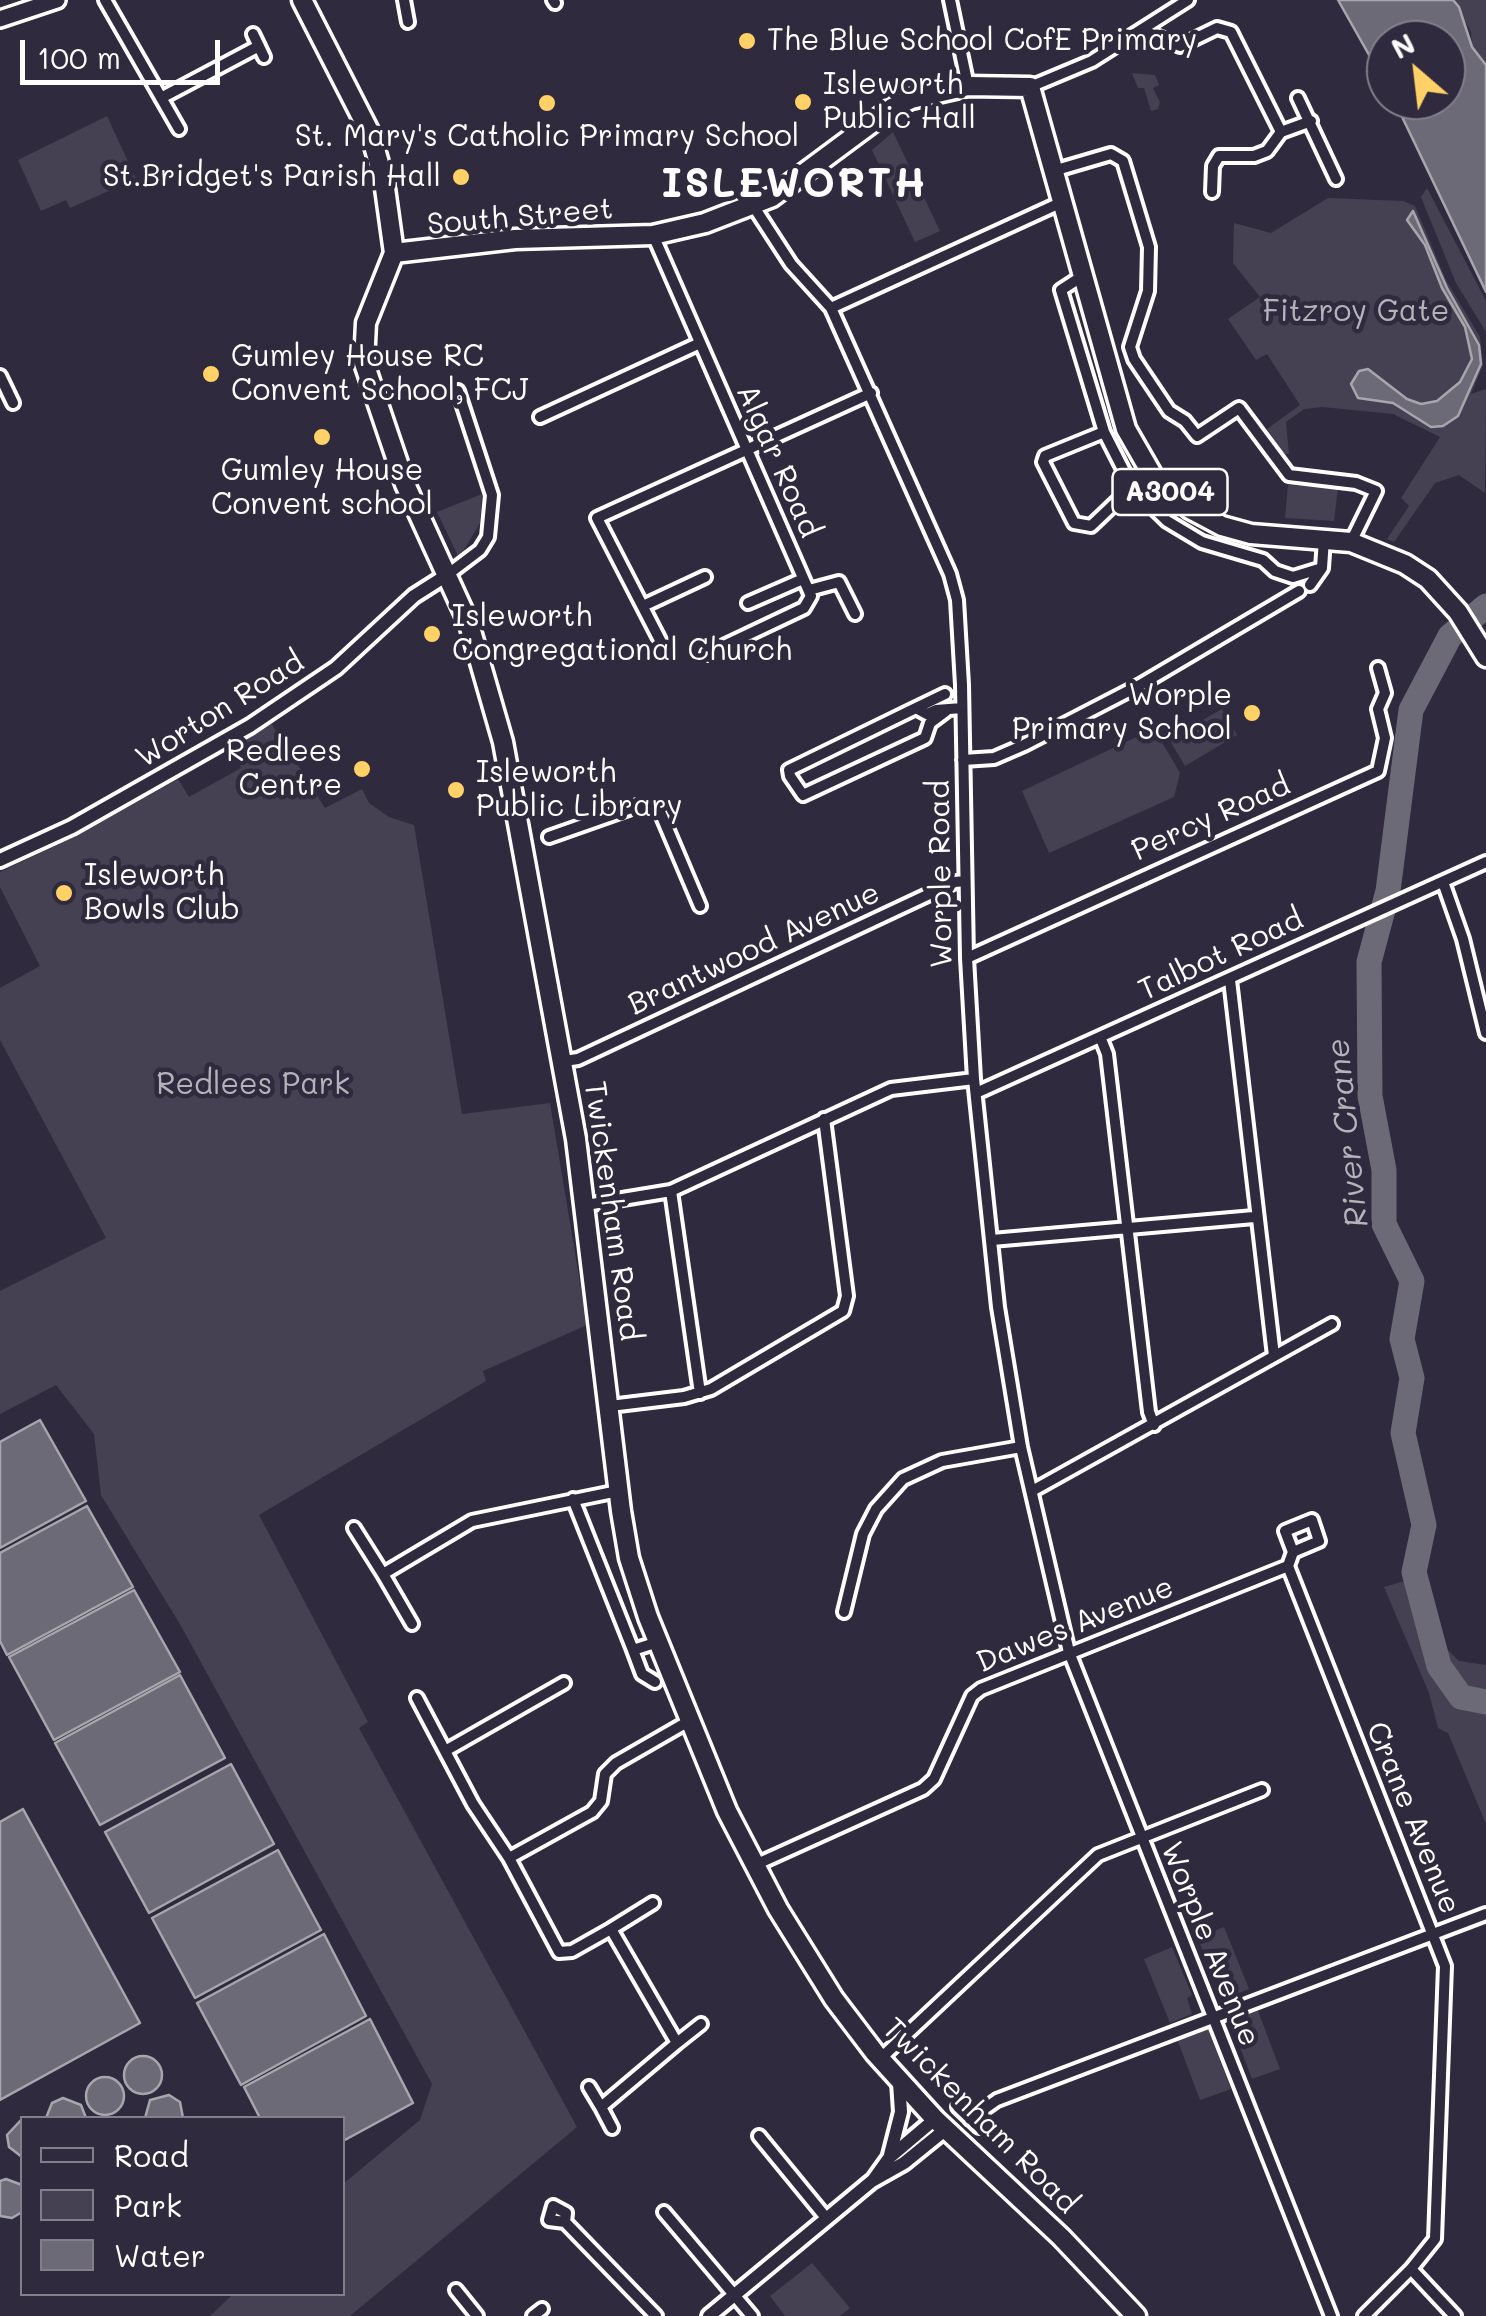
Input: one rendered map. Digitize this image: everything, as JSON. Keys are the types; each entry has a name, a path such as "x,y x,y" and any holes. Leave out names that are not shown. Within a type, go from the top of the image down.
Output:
{"main road":[{"path":"0,19 56,0"},
{"name":"Twickenham Road","path":"302,0 372,135 384,181 394,252 366,323 364,363 404,484 470,624 496,710 564,1061 586,1205 618,1491 634,1577 689,1721 755,1864 806,1955 880,2059 1136,2316"},
{"name":"South Street","path":"394,252 514,238 653,235 754,207 892,108 919,96 968,86 1030,86"},
{"name":"A3004","path":"1030,86 1126,429 1154,476 1190,509 1222,526 1252,534 1351,542 1420,573 1453,606 1481,648"}],"street":[{"path":"105,0 178,129"},
{"path":"404,0 408,22"},
{"path":"950,0 968,86"},
{"path":"1030,86 1092,61 1188,0"},
{"path":"1142,30 1180,46 1217,28 1231,32 1281,132"},
{"path":"161,98 262,52 253,34"},
{"path":"1298,98 1336,179"},
{"path":"1212,192 1212,166 1219,156 1254,156 1267,150 1281,132 1310,121"},
{"path":"1052,172 1110,154 1123,160 1149,247 1148,291 1130,347 1134,359 1169,412 1185,421 1197,436 1239,408 1288,475 1356,483 1376,491 1351,542"},
{"path":"831,308 1060,203"},
{"name":"Worple Road","path":"754,207 791,264 831,308 950,574 957,600 974,1080 1021,1447 1053,1587"},
{"name":"Algar Road","path":"653,235 806,584"},
{"path":"1081,277 1061,290 1104,432 1132,487 1166,521 1202,542 1263,560 1275,571 1293,577 1322,568"},
{"path":"540,417 700,343"},
{"path":"0,376 13,404"},
{"path":"447,575 480,550 488,538 492,495 458,392"},
{"path":"663,646 597,518 871,393"},
{"path":"1104,432 1045,456 1043,462 1074,523 1091,526 1132,487"},
{"path":"963,760 994,758 1024,746 1140,685 1300,591 1322,568 1324,539"},
{"name":"Worton Road","path":"0,860 72,827 250,726 336,668 414,596 447,575"},
{"path":"643,606 705,577"},
{"path":"748,603 806,584 840,582 855,614"},
{"path":"707,654 804,608 811,596 806,584"},
{"path":"1283,585 1300,591"},
{"name":"Percy Road","path":"967,958 1378,770 1385,738 1378,708 1385,693 1378,668"},
{"path":"916,708 929,719 929,732 913,745 803,795 797,791 789,770 916,708 945,694"},
{"path":"929,719 962,708"},
{"path":"550,837 638,806 651,806 661,814 700,906"},
{"name":"Talbot Road","path":"976,1092 1486,862"},
{"name":"Brantwood Avenue","path":"564,1061 578,1059 954,882 965,881"},
{"path":"1443,882 1463,939 1486,1033"},
{"path":"1230,980 1254,1217 1274,1356"},
{"path":"1101,1038 1149,1412 1154,1425"},
{"path":"586,1205 671,1191 891,1089 974,1080"},
{"path":"610,1406 700,1392 842,1311 847,1296 824,1120"},
{"path":"671,1191 700,1392"},
{"path":"992,1240 1254,1217"},
{"path":"1032,1492 1332,1324"},
{"path":"844,1612 863,1534 876,1509 903,1479 942,1461 1021,1447"},
{"path":"383,1574 472,1521 618,1491"},
{"path":"572,1499 642,1674 655,1682"},
{"path":"354,1528 412,1624"},
{"path":"1288,1566 1293,1552"},
{"name":"Dawes Avenue","path":"755,1864 923,1790 934,1779 972,1696 1069,1652 1288,1566"},
{"name":"Crane Avenue","path":"1288,1566 1446,1975 1435,2239 1364,2316"},
{"name":"Worple Avenue","path":"1053,1587 1069,1652 1331,2316"},
{"path":"632,1650 658,1642"},
{"path":"445,1751 564,1683"},
{"path":"416,1698 472,1804 509,1858 531,1905 560,1952 572,1951 652,1903"},
{"path":"509,1858 592,1812 602,1801 606,1774 616,1763 689,1721"},
{"path":"880,2059 1098,1855 1262,1790"},
{"path":"958,2107 975,2123 997,2100 1431,1931 1486,1914"},
{"path":"611,1928 678,2043"},
{"path":"600,2108 700,2024"},
{"path":"889,2158 902,2101 897,2077"},
{"path":"589,2086 612,2128"},
{"path":"872,2181 889,2158 941,2124"},
{"path":"709,2316 941,2124"},
{"path":"758,2136 827,2219"},
{"path":"664,2212 752,2316"},
{"path":"565,2222 656,2316"},
{"path":"1411,2269 1455,2316"},
{"path":"456,2290 477,2316"}],"green space":[{"path":"1453,0 1486,0 1486,65 1472,47 1471,32"},
{"path":"1132,73 1155,75 1159,85 1153,88 1160,102 1158,109 1151,111 1144,88 1138,88"},
{"path":"107,116 136,179 70,208 66,200 41,211 18,160"},
{"path":"893,132 940,231 915,242 872,150"},
{"path":"1427,188 1486,301 1486,332 1456,283 1421,197"},
{"name":"Fitzroy Gate","path":"1328,198 1403,201 1415,206 1446,280 1480,337 1483,365 1471,394 1486,389 1485,493 1459,475 1435,483 1394,542 1387,539 1409,506 1401,498 1440,437 1393,414 1322,407 1304,409 1286,422 1289,454 1283,454 1267,429 1300,405 1267,354 1256,360 1228,319 1260,297 1233,263 1234,223 1271,233"},
{"path":"1288,485 1338,488 1334,521 1285,518"},
{"path":"482,494 480,523 459,558 437,512"},
{"path":"1222,709 1237,735 1185,766 1169,739"},
{"name":"Redlees Park","path":"271,723 325,808 362,789 369,803 389,817 414,825 462,1114 550,1103 587,1325 483,1371 486,1381 259,1515 368,1722 359,1728 577,2127 350,2316 210,2316 231,2296 345,2296 345,2182 420,2120 432,2084 181,1626 101,1495 94,1434 56,1385 0,1414 0,1291 106,1238 0,1040 0,988 40,966 0,887 0,872 82,833 178,779 189,797 241,768 231,748"},
{"path":"1149,731 1156,732 1180,773 1174,797 1049,853 1022,791"},
{"path":"1412,1579 1447,1649 1459,1661 1486,1665 1486,1824 1448,1733 1438,1728 1429,1693 1384,1587"},
{"path":"1224,1927 1249,1989 1226,1998 1197,1938"},
{"path":"1172,1947 1192,1995 1187,1998 1192,2014 1170,2023 1144,1959"},
{"path":"1258,2011 1280,2069 1252,2079 1230,2021"},
{"path":"1207,2027 1231,2089 1200,2100 1177,2039"},
{"path":"812,2263 850,2308 840,2316 785,2316 770,2296"}],"water":[{"path":"1338,0 1453,0 1459,7 1463,20 1366,20 1366,50"},
{"path":"1466,29 1472,47 1486,65 1486,292 1404,120 1466,120"},
{"path":"1413,211 1447,288 1479,345 1481,364 1458,416 1443,426 1431,427 1393,403 1358,398 1351,384 1359,371 1368,369 1407,399 1421,404 1437,401 1460,382 1472,359 1465,327 1442,288 1425,245 1407,220"},
{"path":"40,1420 86,1501 0,1548 0,1442"},
{"path":"87,1506 133,1587 7,1655 0,1641 0,1553"},
{"path":"134,1590 180,1672 54,1740 9,1657"},
{"path":"180,1675 225,1758 100,1825 55,1743"},
{"path":"231,1764 274,1844 149,1913 105,1832"},
{"path":"23,1809 140,2023 0,2100 0,1822"},
{"path":"278,1850 321,1930 195,1998 152,1918"},
{"path":"324,1934 366,2016 241,2085 197,2003"},
{"path":"370,2019 413,2103 345,2140 345,2116 259,2116 244,2087"},
{"path":"143,2056 157,2061 162,2075 157,2089 143,2094 129,2089 124,2075 129,2061"},
{"path":"105,2077 119,2082 124,2096 119,2110 105,2115 91,2110 86,2096 91,2082"},
{"path":"169,2095 180,2102 183,2116 146,2116 150,2100"},
{"path":"63,2098 81,2105 85,2116 47,2116 52,2103"},
{"path":"20,2121 20,2155 9,2147 7,2135"},
{"path":"0,2181 20,2184 20,2213 12,2218 0,2216"}],"waterway":[{"name":"River Crane","path":"1486,606 1450,636 1411,710 1388,891 1369,962 1370,1096 1384,1170 1384,1224 1412,1281 1402,1339 1412,1378 1403,1433 1424,1525 1414,1572 1439,1666 1461,1697 1486,1702"}],"place":[{"name":"The Blue School CofE Primary","path":"747,41"},
{"name":"Isleworth Public Hall","path":"803,102"},
{"name":"St. Mary's Catholic Primary School","path":"547,103"},
{"name":"St.Bridget's Parish Hall","path":"461,177"},
{"name":"Gumley House RC Convent School, FCJ","path":"211,374"},
{"name":"Gumley House Convent school","path":"322,437"},
{"name":"Isleworth Congregational Church","path":"432,634"},
{"name":"Worple Primary School","path":"1252,713"},
{"name":"Redlees Centre","path":"362,769"},
{"name":"Isleworth Public Library","path":"456,790"},
{"name":"Isleworth Bowls Club","path":"64,893"}],"district":[{"name":"ISLEWORTH","path":"795,185"}]}
